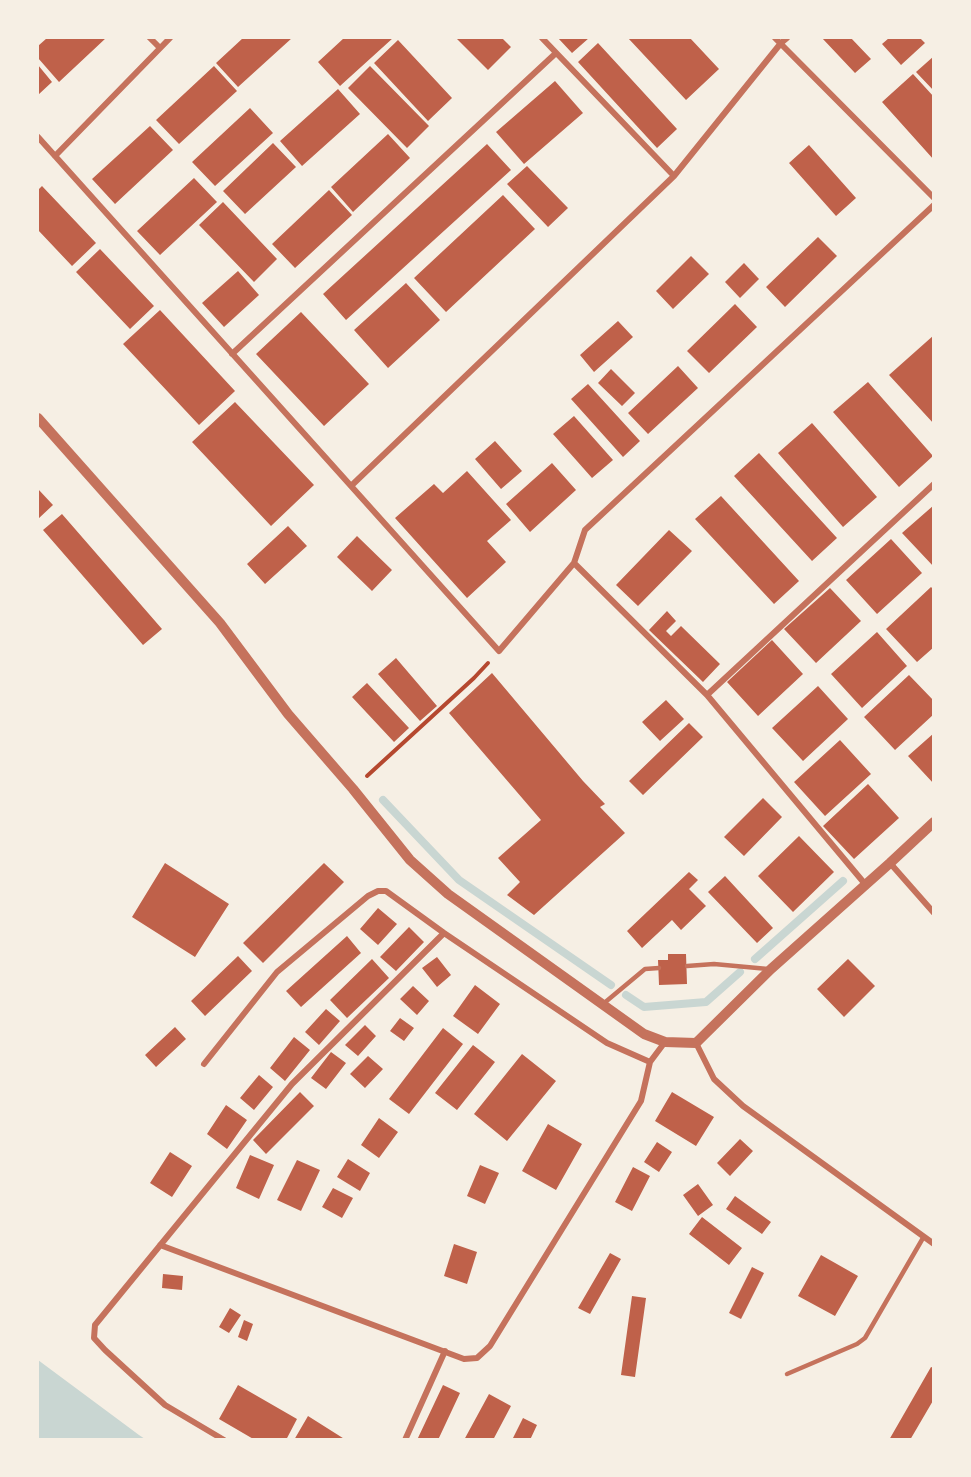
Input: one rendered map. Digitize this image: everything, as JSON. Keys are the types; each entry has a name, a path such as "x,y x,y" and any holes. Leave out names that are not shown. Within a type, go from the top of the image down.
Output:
{"street":[{"path":"150,38 159,47"},
{"path":"55,156 170,38"},
{"path":"542,38 674,176"},
{"path":"775,38 933,198"},
{"path":"351,486 674,176 787,38"},
{"path":"232,354 556,53"},
{"path":"38,137 499,651 574,563 585,530 933,205"},
{"path":"38,418 220,623 288,714 411,860 448,894 644,1034 665,1042 696,1043 771,969 933,822"},
{"path":"707,695 933,484"},
{"path":"574,563 707,695 865,884"},
{"path":"890,863 933,913"},
{"path":"204,1064 277,972 368,896 378,891 386,891 607,1043 650,1062"},
{"path":"224,1440 165,1406 94,1338 95,1325 292,1084 444,933"},
{"path":"160,1245 464,1359 477,1358 490,1346 641,1101 650,1062 665,1042"},
{"path":"696,1043 714,1078 743,1107 933,1244"},
{"path":"405,1440 445,1351"}],"lane":[{"path":"687,966 714,964 771,969"},
{"path":"602,1004 645,969 659,968"},
{"path":"788,1374 857,1344 865,1338 923,1238"}],"path":[{"path":"353,789 474,678 499,651"}],"shaded area":[{"path":"38,1360 139,1435 145,1439 38,1439"}],"building":[{"path":"47,38 106,38 59,82 38,58 38,46"},
{"path":"243,38 292,38 238,87 216,63"},
{"path":"344,38 393,38 340,86 318,62"},
{"path":"456,38 502,38 511,47 488,70"},
{"path":"558,38 589,38 572,53"},
{"path":"628,38 690,38 719,69 686,100"},
{"path":"822,38 851,38 871,59 855,73"},
{"path":"889,38 920,38 925,43 901,65 882,44"},
{"path":"398,40 452,98 428,121 374,63"},
{"path":"598,43 677,129 657,148 578,62"},
{"path":"934,56 934,91 916,72"},
{"path":"38,65 52,82 38,95"},
{"path":"214,66 237,91 179,144 156,120"},
{"path":"370,66 429,126 407,148 348,88"},
{"path":"913,74 934,97 934,160 882,102"},
{"path":"555,81 583,113 524,164 496,132"},
{"path":"338,89 360,114 302,166 280,141"},
{"path":"250,108 273,133 215,186 192,162"},
{"path":"150,126 173,150 115,204 92,179"},
{"path":"388,134 410,158 353,212 331,187"},
{"path":"273,143 296,167 245,214 223,191"},
{"path":"487,144 511,170 346,320 323,294"},
{"path":"809,145 856,198 836,216 789,163"},
{"path":"527,166 568,208 548,227 507,184"},
{"path":"194,178 217,202 160,255 137,231"},
{"path":"42,186 96,243 72,266 38,230 38,190"},
{"path":"329,190 352,215 295,268 272,244"},
{"path":"503,195 535,229 446,312 414,278"},
{"path":"223,202 277,259 254,282 199,225"},
{"path":"818,237 837,256 785,307 766,287"},
{"path":"100,249 154,306 130,329 76,272"},
{"path":"691,256 709,274 673,309 656,291"},
{"path":"744,263 759,279 740,298 725,282"},
{"path":"238,271 259,295 224,327 202,303"},
{"path":"406,283 440,320 388,368 354,330"},
{"path":"735,304 757,327 709,373 687,351"},
{"path":"160,310 235,391 199,425 123,344"},
{"path":"301,312 369,384 324,426 256,354"},
{"path":"618,321 633,337 594,372 580,355"},
{"path":"934,335 934,424 889,375"},
{"path":"678,366 698,388 648,434 628,413"},
{"path":"611,369 635,393 622,406 598,383"},
{"path":"868,382 933,456 899,487 833,412"},
{"path":"588,384 640,441 623,457 571,399"},
{"path":"235,402 314,485 271,526 192,442"},
{"path":"574,416 613,460 592,478 553,434"},
{"path":"812,423 877,497 843,527 778,453"},
{"path":"495,441 522,471 501,489 475,459"},
{"path":"759,453 837,538 812,561 734,476"},
{"path":"552,463 576,490 530,532 506,504"},
{"path":"467,471 511,520 487,541 506,562 467,598 395,518 434,484 443,493"},
{"path":"38,489 53,505 38,519"},
{"path":"721,496 799,581 774,604 695,519"},
{"path":"934,505 934,567 902,533"},
{"path":"62,514 162,629 143,645 43,530"},
{"path":"288,526 307,546 265,584 247,564"},
{"path":"669,530 692,551 638,606 616,585"},
{"path":"357,536 392,570 372,591 337,557"},
{"path":"891,539 922,573 877,614 846,580"},
{"path":"931,587 934,590 934,647 917,662 886,629"},
{"path":"830,588 861,621 816,663 784,629"},
{"path":"667,611 676,621 666,631 671,636 681,626 720,664 703,682 649,630"},
{"path":"877,632 907,666 862,708 831,674"},
{"path":"772,640 803,674 758,716 727,682"},
{"path":"396,658 437,706 420,721 378,674"},
{"path":"492,673 605,804 600,807 625,833 534,915 507,895 520,882 498,858 541,820 449,713"},
{"path":"909,675 934,701 934,714 895,750 864,717"},
{"path":"367,683 409,728 394,742 352,697"},
{"path":"818,686 848,719 803,761 772,728"},
{"path":"666,700 684,719 660,741 642,722"},
{"path":"689,723 703,737 643,795 629,781"},
{"path":"934,733 934,784 908,756"},
{"path":"840,740 871,774 825,816 794,782"},
{"path":"868,784 899,818 854,859 823,826"},
{"path":"763,798 782,817 744,856 724,837"},
{"path":"799,836 834,872 793,912 758,876"},
{"path":"165,863 229,904 195,957 132,917"},
{"path":"324,863 344,882 263,963 243,943"},
{"path":"689,872 698,880 689,889 706,906 681,930 672,920 642,948 627,931"},
{"path":"725,876 773,928 757,943 708,892"},
{"path":"378,908 397,924 378,945 360,929"},
{"path":"409,927 424,942 396,971 380,957"},
{"path":"347,936 361,953 301,1007 286,991"},
{"path":"668,954 686,954 687,984 659,985 658,960 668,960"},
{"path":"238,956 252,971 205,1016 191,1001"},
{"path":"437,957 451,975 437,987 422,968"},
{"path":"372,959 389,978 347,1018 330,1000"},
{"path":"848,959 875,986 844,1017 817,989"},
{"path":"475,985 500,1004 478,1034 453,1016"},
{"path":"413,986 429,1001 417,1015 400,999"},
{"path":"326,1009 340,1021 319,1045 305,1032"},
{"path":"400,1018 414,1028 404,1041 390,1031"},
{"path":"365,1025 376,1036 358,1056 345,1045"},
{"path":"175,1027 186,1039 156,1067 145,1055"},
{"path":"443,1028 463,1044 409,1114 389,1099"},
{"path":"294,1037 310,1050 285,1081 270,1068"},
{"path":"473,1045 495,1062 457,1110 435,1093"},
{"path":"331,1052 346,1063 326,1089 311,1078"},
{"path":"522,1054 556,1081 507,1141 474,1114"},
{"path":"368,1056 383,1069 365,1088 350,1074"},
{"path":"259,1075 273,1087 254,1110 240,1098"},
{"path":"300,1092 314,1106 266,1154 253,1140"},
{"path":"672,1092 714,1117 696,1146 655,1121"},
{"path":"226,1105 247,1120 227,1149 207,1134"},
{"path":"379,1118 398,1132 379,1158 361,1145"},
{"path":"548,1124 582,1144 556,1190 522,1171"},
{"path":"740,1139 753,1151 730,1176 717,1163"},
{"path":"657,1142 672,1152 659,1172 644,1162"},
{"path":"170,1152 192,1166 172,1197 150,1183"},
{"path":"250,1155 274,1165 259,1199 236,1188"},
{"path":"348,1159 370,1173 360,1191 337,1177"},
{"path":"297,1160 320,1170 301,1211 277,1200"},
{"path":"480,1165 499,1173 485,1204 467,1196"},
{"path":"633,1167 650,1176 632,1211 615,1202"},
{"path":"698,1184 713,1205 698,1216 683,1195"},
{"path":"333,1188 353,1198 342,1218 322,1207"},
{"path":"735,1196 771,1222 762,1234 726,1209"},
{"path":"702,1217 742,1248 729,1265 689,1234"},
{"path":"454,1244 477,1252 467,1284 444,1276"},
{"path":"610,1253 621,1259 590,1314 578,1308"},
{"path":"821,1255 858,1276 835,1316 798,1296"},
{"path":"752,1267 764,1273 741,1319 729,1313"},
{"path":"163,1274 183,1276 182,1290 162,1288"},
{"path":"632,1296 646,1298 635,1377 621,1375"},
{"path":"230,1308 241,1315 229,1333 219,1327"},
{"path":"244,1320 253,1324 247,1341 238,1337"},
{"path":"931,1367 934,1368 934,1399 910,1440 889,1440"},
{"path":"238,1385 297,1419 286,1440 255,1440 219,1419"},
{"path":"443,1385 460,1393 438,1440 417,1440"},
{"path":"489,1394 511,1406 493,1440 464,1440"},
{"path":"308,1416 346,1440 294,1440"},
{"path":"523,1418 537,1425 530,1440 512,1440"}],"waterway":[{"path":"383,800 459,880 611,985"},
{"path":"755,959 843,881"},
{"path":"626,995 644,1007 706,1002 740,972"}]}
